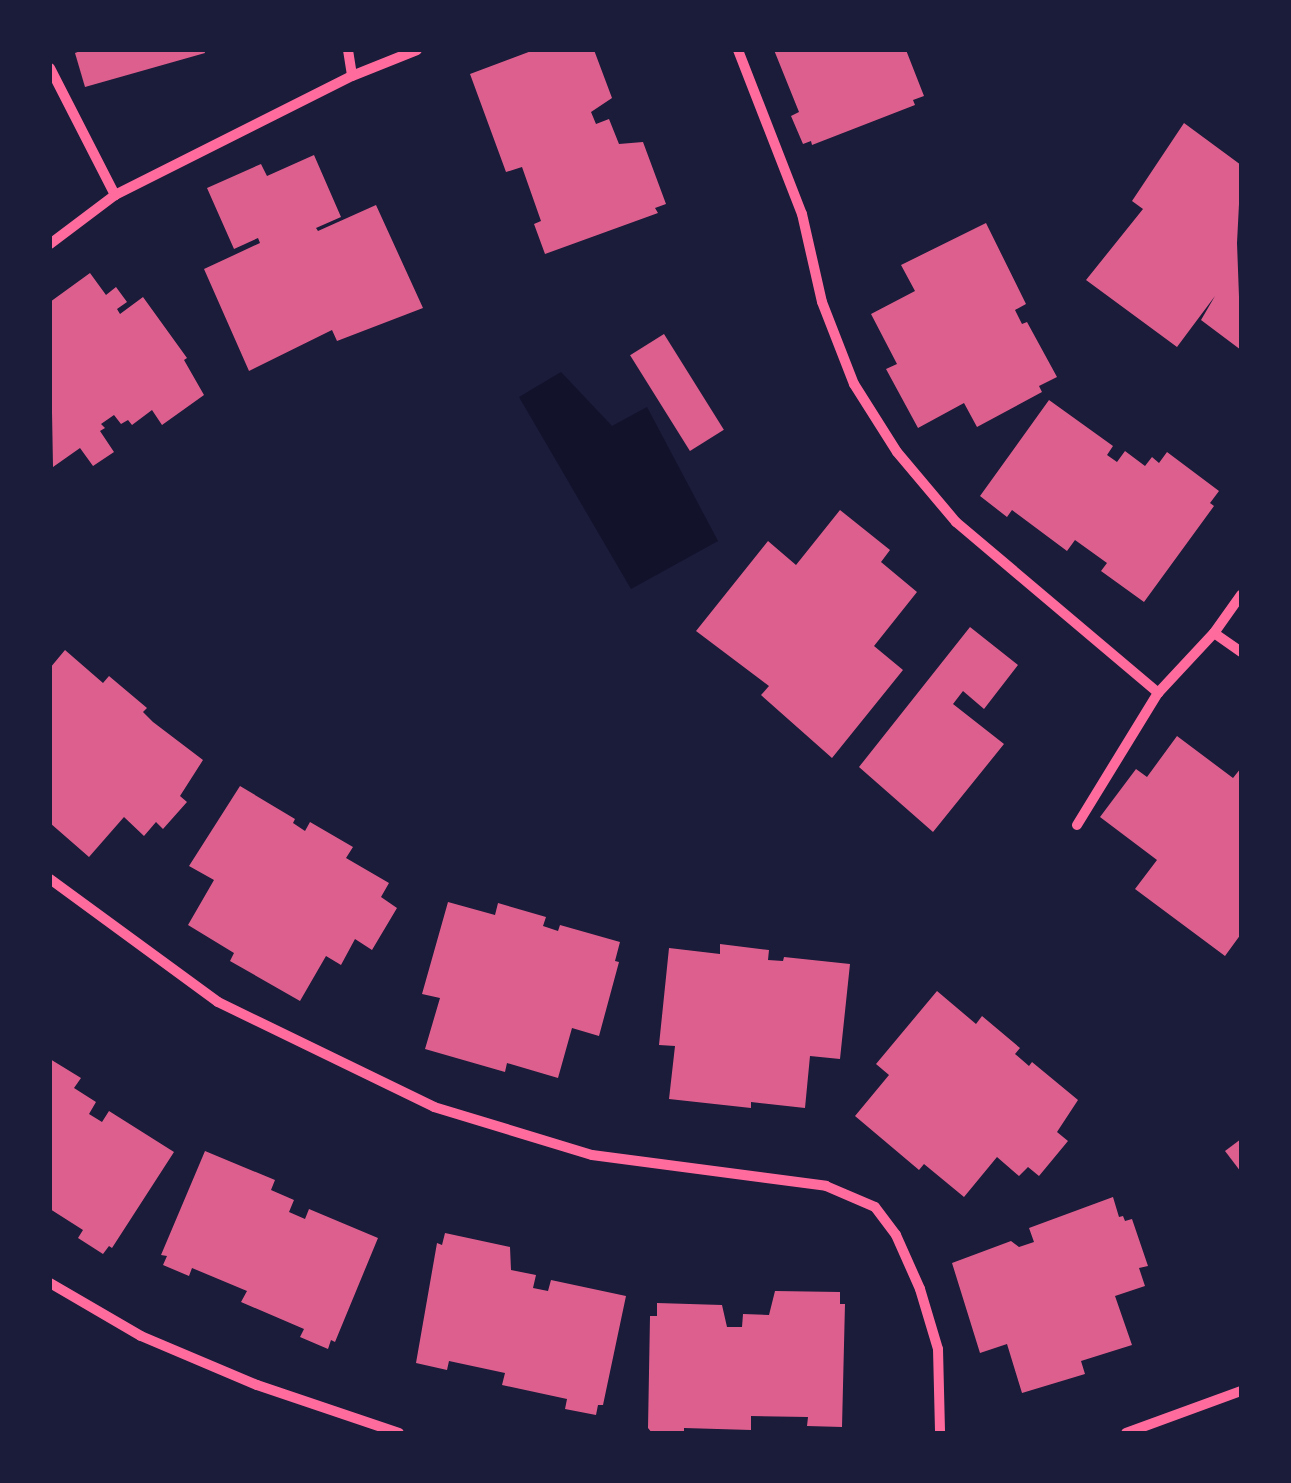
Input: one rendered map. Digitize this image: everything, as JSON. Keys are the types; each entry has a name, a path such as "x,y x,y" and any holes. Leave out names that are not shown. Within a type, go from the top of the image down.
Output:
{"street":[{"path":"348,50 352,76"},
{"path":"50,244 114,196 352,76 417,50"},
{"path":"738,50 802,214 822,302 848,367 897,452 956,522 1158,693"},
{"path":"50,68 114,196"},
{"path":"1077,824 1158,693 1214,633 1241,595"},
{"path":"1214,633 1241,652"},
{"path":"50,878 218,1002 434,1108 592,1155 826,1186 875,1207 896,1236 920,1289 938,1349 940,1433"},
{"path":"50,1283 141,1336 257,1386 398,1433"},
{"path":"1126,1433 1241,1391"}],"shaded area":[{"path":"561,372 612,426 647,407 718,541 631,589 519,397"}],"building":[{"path":"534,50 594,50 612,98 591,112 596,124 609,119 619,144 643,142 666,204 655,208 658,213 545,254 534,224 541,221 522,167 506,172 470,74"},
{"path":"774,50 906,50 924,96 913,100 915,105 812,145 811,141 803,144 791,116 799,112"},
{"path":"75,53 205,53 85,87"},
{"path":"1184,123 1241,165 1237,243 1241,350 1201,320 1215,296 1177,347 1086,280 1143,209 1132,201"},
{"path":"314,155 341,217 316,228 318,231 376,205 423,308 337,341 332,330 249,371 204,269 260,243 258,238 234,249 207,188 261,164 267,176"},
{"path":"986,223 1026,304 1015,310 1022,324 1027,322 1057,377 1039,386 1042,392 977,427 964,403 918,428 886,369 897,364 871,314 915,291 901,265"},
{"path":"90,273 106,295 116,287 127,302 117,309 120,314 143,297 187,358 184,360 204,395 162,425 152,410 132,425 128,420 121,424 114,415 101,424 105,428 100,431 114,452 93,466 80,448 53,467 50,302"},
{"path":"664,334 724,430 690,451 630,355"},
{"path":"1049,400 1113,446 1107,455 1117,462 1125,451 1145,466 1152,457 1159,463 1167,452 1219,491 1210,503 1214,506 1144,602 1101,571 1107,563 1075,540 1067,551 1012,510 1007,517 980,496"},
{"path":"840,510 890,550 881,562 917,592 874,646 903,670 832,758 761,695 769,686 696,631 768,541 796,565"},
{"path":"970,627 1018,665 984,709 963,691 953,704 1004,744 933,832 859,767"},
{"path":"65,650 103,683 109,676 147,708 143,712 153,722 203,760 180,796 187,802 163,829 156,822 144,836 124,817 89,857 50,823 50,668"},
{"path":"1177,736 1233,778 1241,768 1241,934 1225,956 1135,889 1157,860 1100,817 1136,769 1147,777"},
{"path":"240,786 295,819 293,823 305,831 310,822 353,847 346,858 389,883 381,897 397,908 372,950 355,939 341,965 326,956 300,1001 230,961 234,953 188,925 214,880 189,866"},
{"path":"448,902 495,915 498,903 546,917 543,926 558,931 560,925 620,942 615,961 619,962 599,1036 572,1028 558,1078 507,1063 505,1072 425,1049 440,998 422,994"},
{"path":"720,944 769,950 768,960 783,961 784,957 850,964 840,1059 810,1056 805,1108 751,1102 751,1108 669,1099 675,1046 659,1045 669,948 720,954"},
{"path":"937,991 976,1024 982,1016 1020,1048 1015,1054 1029,1066 1032,1062 1078,1100 1057,1132 1068,1141 1039,1176 1028,1167 1019,1176 997,1157 964,1197 924,1164 919,1170 855,1116 889,1075 876,1064"},
{"path":"50,1059 81,1078 74,1088 96,1102 89,1114 102,1122 109,1111 174,1152 112,1248 109,1246 103,1254 78,1238 83,1230 50,1209"},
{"path":"1241,1139 1241,1172 1225,1151"},
{"path":"205,1151 275,1180 271,1190 294,1200 289,1212 305,1219 309,1209 378,1238 335,1342 331,1340 328,1349 300,1337 304,1329 241,1302 247,1291 192,1268 189,1276 163,1265 167,1256 161,1255"},
{"path":"1113,1197 1119,1217 1123,1216 1125,1221 1132,1219 1148,1266 1139,1268 1145,1286 1115,1296 1132,1345 1081,1361 1085,1374 1022,1393 1007,1344 980,1353 952,1263 1011,1241 1019,1247 1034,1242 1029,1228"},
{"path":"445,1233 510,1247 511,1270 536,1275 533,1288 548,1291 551,1280 626,1296 603,1405 598,1405 596,1415 565,1409 567,1399 502,1385 505,1373 449,1361 447,1370 416,1363 437,1243 442,1245"},
{"path":"775,1291 840,1292 840,1304 845,1304 842,1427 807,1426 808,1417 751,1416 751,1430 684,1428 684,1433 652,1433 648,1428 650,1316 657,1316 657,1303 722,1305 727,1327 742,1327 743,1314 769,1315"}]}
